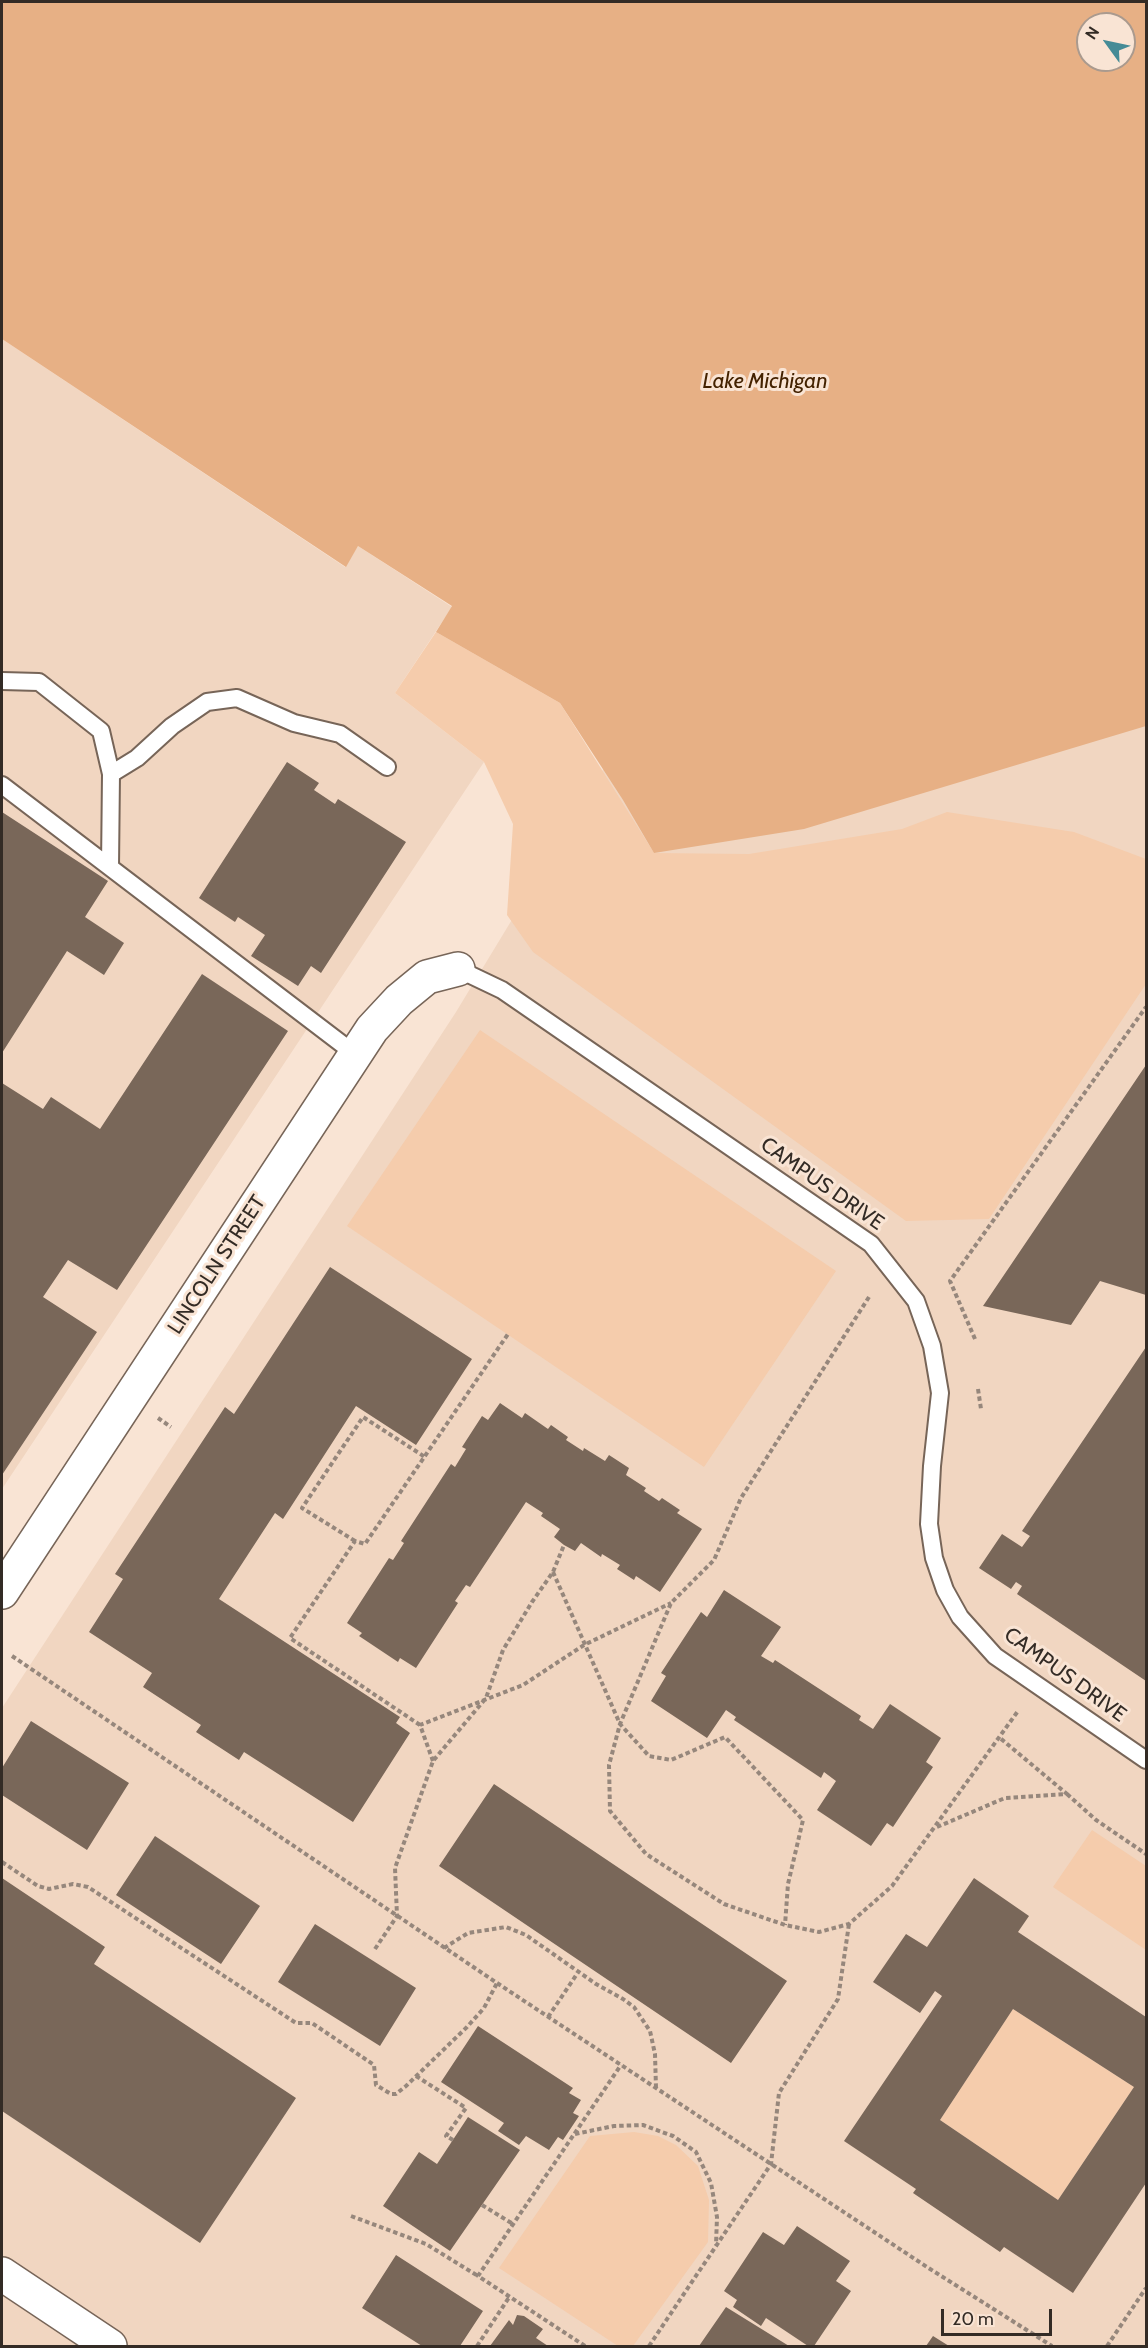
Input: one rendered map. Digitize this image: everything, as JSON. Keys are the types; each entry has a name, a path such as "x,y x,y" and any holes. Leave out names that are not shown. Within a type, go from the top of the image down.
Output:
{"street":[{"name":"LINCOLN STREET","path":"2,1592 372,1029 399,1000 427,977 458,969"},
{"path":"2,2274 110,2346"}],"lane":[{"path":"2,681 39,682 101,730 111,774 110,867"},
{"path":"111,774 137,758 172,726 207,702 237,698 294,723 340,734 387,767"},
{"path":"2,784 355,1054"},
{"name":"CAMPUS DRIVE","path":"458,969 502,990 872,1244 916,1301 932,1346 940,1393 932,1466 929,1524 934,1558 945,1590 960,1617 994,1656 1146,1760"}],"path":[{"path":"975,1339 950,1281 1146,1007"},
{"path":"420,1725 524,1685 584,1645 671,1603 714,1560 741,1498 869,1297"},
{"path":"425,1457 363,1417 302,1508 355,1541 365,1544 425,1457 508,1334"},
{"path":"978,1389 981,1409"},
{"path":"152,1414 171,1426"},
{"path":"355,1541 290,1638 420,1725 433,1761"},
{"path":"375,1949 396,1916 395,1868 433,1761 486,1698 503,1650 553,1572 564,1545"},
{"path":"553,1572 620,1724 649,1756 671,1760 725,1737 803,1820 788,1884 785,1925"},
{"path":"671,1603 620,1724 609,1765 610,1811 646,1854 724,1904 785,1925 819,1932 849,1924 892,1886 1018,1711"},
{"path":"12,1656 444,1948 1052,2346"},
{"path":"1000,1738 1096,1820 1146,1854"},
{"path":"936,1827 1005,1798 1067,1794"},
{"path":"2,1862 38,1886 49,1888 73,1884 88,1887 296,2023 312,2023 374,2065 376,2085 391,2094 396,2094 467,2027 484,2008 497,1983"},
{"path":"649,2346 771,2164 779,2093 838,2000 849,1924"},
{"path":"444,1948 468,1933 506,1927 526,1935 634,2007 650,2031 655,2054 656,2088"},
{"path":"548,2017 579,1971"},
{"path":"478,2276 621,2065"},
{"path":"416,2076 466,2108 446,2136 453,2140"},
{"path":"574,2134 614,2126 643,2125 674,2136 696,2152 711,2183 717,2217 716,2245"},
{"path":"482,2205 513,2224"},
{"path":"351,2216 426,2244 585,2346"},
{"path":"1107,2346 1146,2288"},
{"path":"477,2346 510,2296"}],"shaded area":[{"path":"1146,293 1146,2346 2,2346 2,1708 456,1012 890,296"},
{"path":"2,339 345,567 358,546 452,607 395,693 484,762 2,1489"},
{"path":"436,632 560,703 654,853 749,854 902,829 947,812 1074,832 1146,859 1146,984 989,1219 906,1221 533,952 507,915 513,824 484,762 395,693"},
{"path":"480,1030 836,1271 704,1467 347,1226"},
{"path":"1092,1830 1146,1866 1146,1950 1053,1887"},
{"path":"1013,2009 1134,2087 1058,2200 940,2120"},
{"path":"634,2132 658,2136 676,2145 698,2166 709,2200 708,2242 633,2346 618,2346 499,2268 590,2136"}],"water":[{"name":"Lake Michigan","path":"2,2 1146,2 1146,726 804,829 654,853 623,800 560,703 436,632 452,606 358,546 346,567 2,339"}],"building":[{"path":"287,762 319,783 314,790 335,804 338,799 406,842 321,973 311,966 298,986 251,956 265,935 238,917 235,922 199,898"},
{"path":"2,812 108,881 85,917 124,943 104,975 67,951 2,1053"},
{"path":"202,974 288,1031 117,1290 68,1260 43,1297 97,1332 2,1475 2,1083 43,1109 51,1097 100,1129"},
{"path":"1146,1065 1146,1295 1100,1281 1071,1325 983,1306"},
{"path":"330,1267 472,1359 416,1445 356,1406 283,1519 275,1513 219,1599 400,1717 396,1723 410,1733 353,1822 244,1752 239,1760 196,1732 201,1725 143,1687 152,1673 89,1632 123,1579 115,1574 225,1407 234,1414"},
{"path":"1146,1347 1146,1681 1017,1594 1022,1586 1016,1582 1011,1589 979,1568 1002,1534 1022,1547 1030,1536 1022,1531"},
{"path":"500,1403 522,1418 525,1413 548,1429 551,1425 568,1437 566,1440 583,1451 584,1448 605,1461 609,1455 629,1468 626,1475 646,1488 644,1491 659,1501 662,1498 680,1510 677,1513 702,1529 660,1592 636,1576 634,1580 617,1569 620,1565 602,1554 601,1557 581,1543 575,1551 564,1545 554,1537 560,1529 541,1516 543,1513 526,1502 470,1587 466,1585 455,1601 458,1603 416,1668 400,1658 398,1662 359,1636 362,1633 347,1623 389,1558 393,1560 404,1543 401,1541 451,1464 455,1467 466,1449 462,1447 482,1416 488,1420"},
{"path":"724,1590 781,1627 761,1656 773,1663 775,1660 861,1716 859,1720 873,1729 890,1704 941,1738 926,1762 933,1767 893,1827 887,1823 871,1846 817,1810 836,1781 824,1772 821,1778 734,1720 736,1717 726,1710 707,1738 651,1701 666,1676 661,1673 701,1612 707,1617"},
{"path":"31,1721 129,1783 87,1850 2,1795 2,1768"},
{"path":"494,1784 787,1981 731,2063 439,1866"},
{"path":"155,1836 260,1906 221,1964 116,1895"},
{"path":"2,1878 105,1947 94,1964 296,2098 200,2243 2,2111"},
{"path":"974,1878 1029,1916 1018,1932 1146,2017 1146,2183 1073,2293 1004,2247 1000,2252 913,2193 916,2189 844,2141 942,1996 935,1991 920,2013 873,1982 906,1934 927,1947","holes":["1013,2009 1134,2087 1058,2200 940,2120"]},
{"path":"315,1924 416,1988 380,2046 278,1982"},
{"path":"478,2026 573,2088 569,2093 581,2100 573,2113 579,2116 563,2140 558,2137 549,2150 526,2136 519,2145 498,2131 504,2123 441,2082"},
{"path":"468,2117 520,2150 450,2251 383,2206 419,2152 437,2164"},
{"path":"797,2226 850,2261 836,2281 851,2291 814,2346 808,2346 766,2318 761,2326 733,2307 737,2300 724,2291 763,2232 784,2245"},
{"path":"396,2255 483,2311 460,2346 422,2346 362,2308"},
{"path":"726,2307 789,2346 699,2346"},
{"path":"517,2315 524,2316 543,2329 536,2338 548,2346 490,2346 509,2320 513,2325"},
{"path":"933,2336 949,2346 926,2346"}]}
